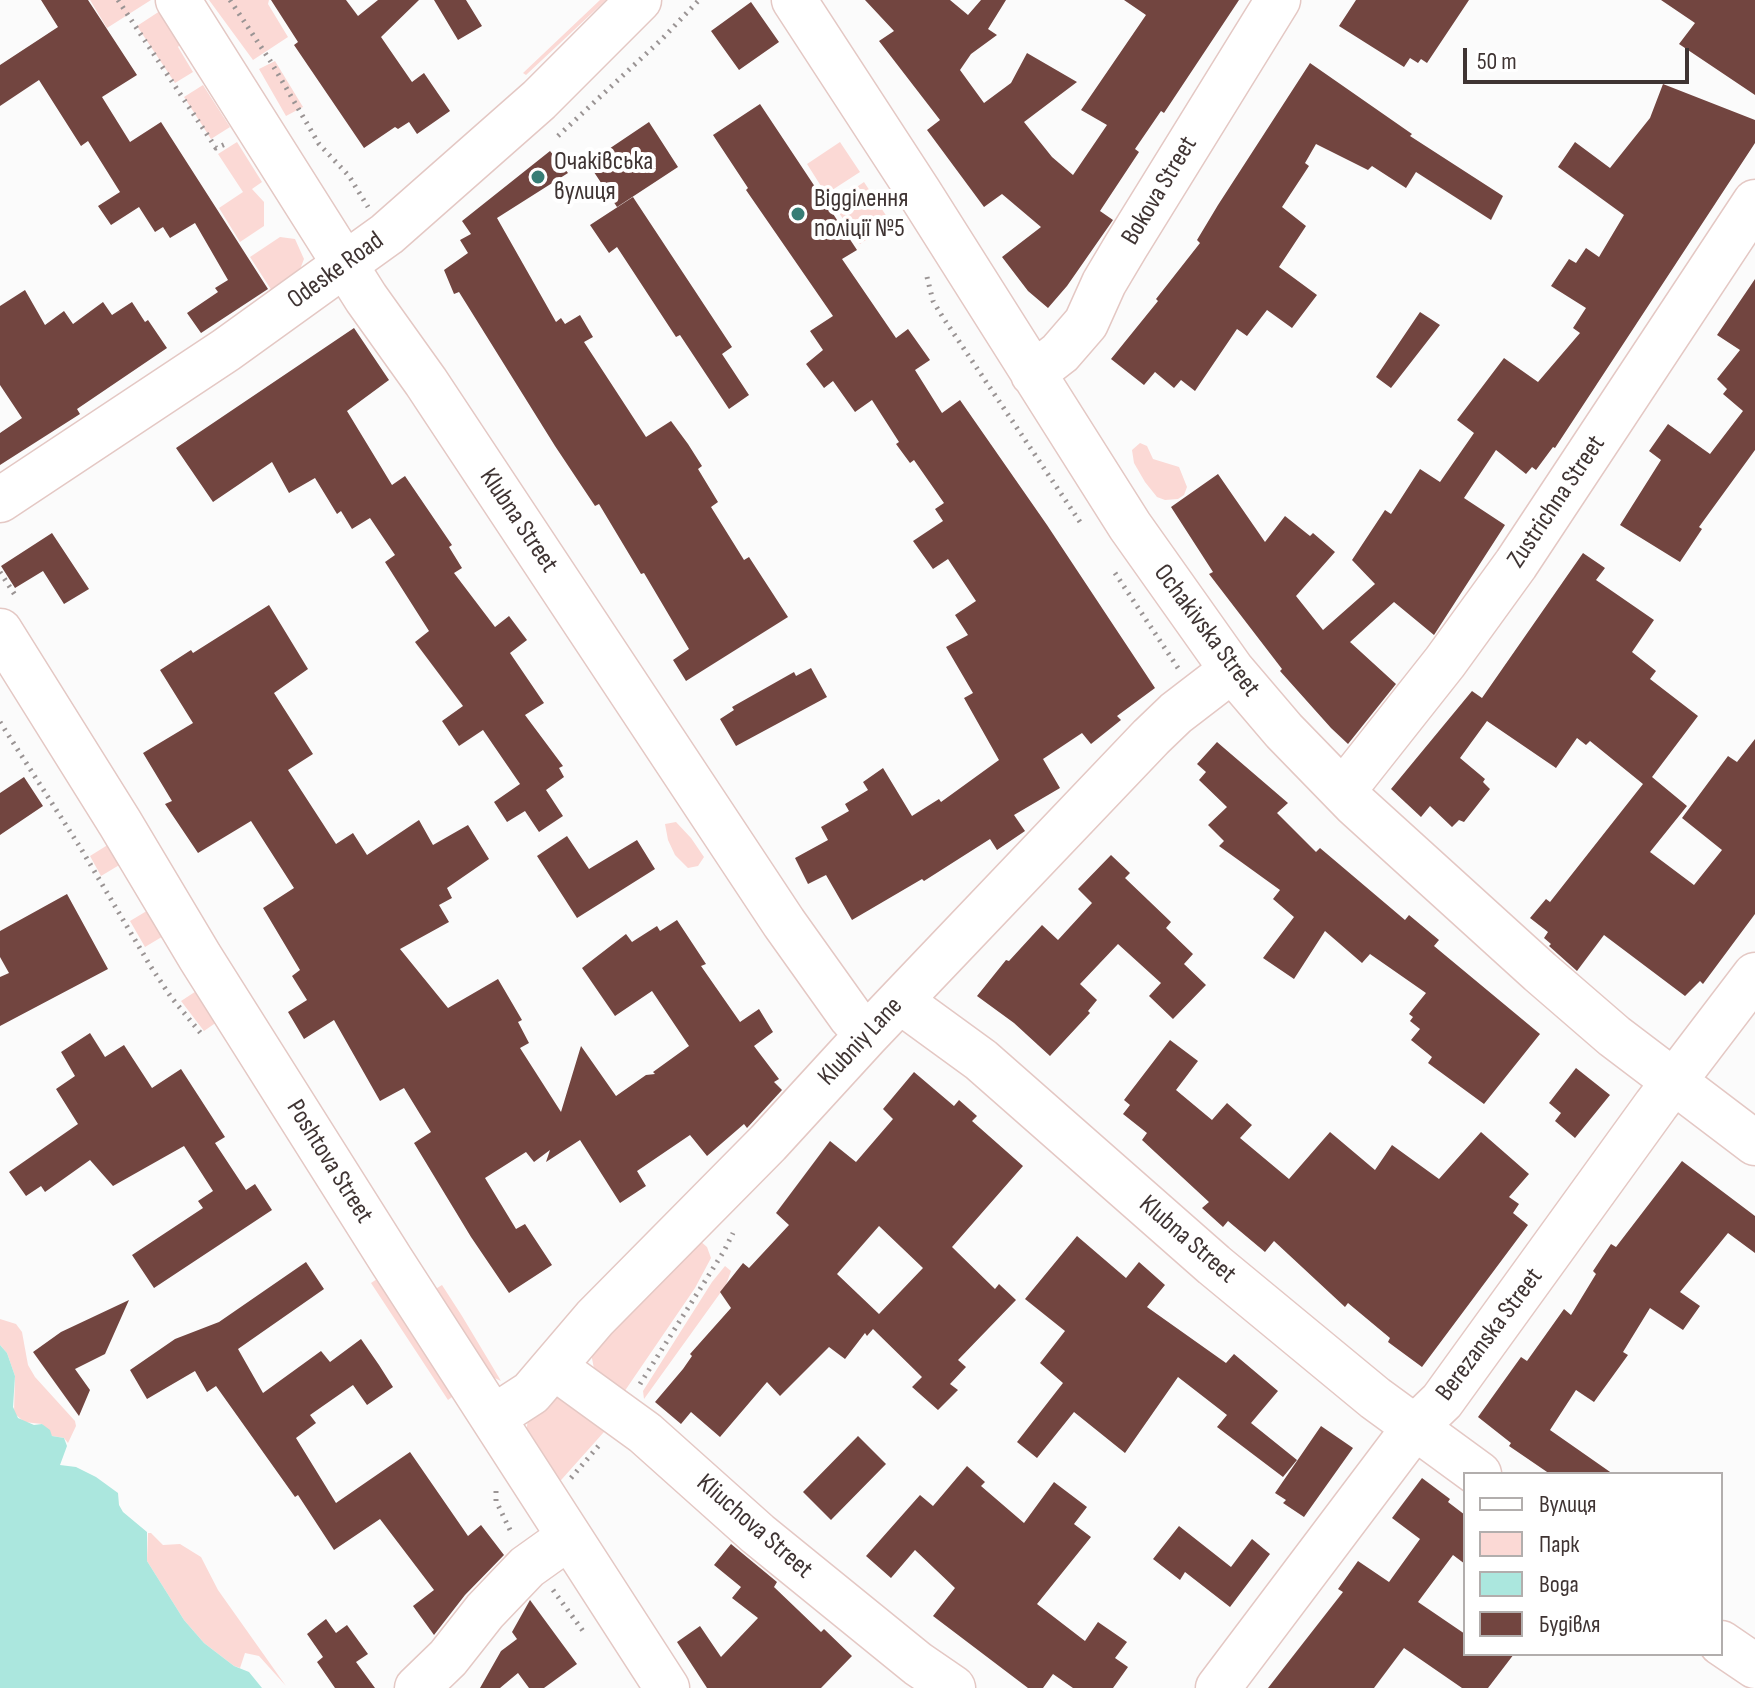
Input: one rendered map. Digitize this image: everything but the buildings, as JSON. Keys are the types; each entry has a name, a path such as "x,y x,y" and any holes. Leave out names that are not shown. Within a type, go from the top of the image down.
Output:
{"main road":[{"name":"Klubna Street","path":"178,0 346,266 587,623 784,923 867,1035"},
{"name":"Odeske Road","path":"0,500 195,371 387,234 539,100 639,0"},
{"name":"Ochakivska Street","path":"794,0 1130,526 1232,670 1284,731 1343,791 1562,992 1755,1143"},
{"name":"Bokova Street","path":"1033,374 1060,353 1086,323 1104,283 1278,0"},
{"name":"Zustrichna Street","path":"1343,791 1445,662 1523,554 1755,202"},
{"name":"Poshtova Street","path":"0,631 218,987 667,1688"},
{"name":"Klubniy Lane","path":"494,1417 531,1393 595,1318 768,1143 1151,737 1176,713 1232,670"},
{"name":"Berezanska Street","path":"1218,1688 1414,1428 1451,1389 1755,975"},
{"name":"Klubna Street","path":"900,1001 981,1060 1214,1265 1414,1428 1476,1472"},
{"name":"Kliuchova Street","path":"554,1367 621,1414 758,1534 918,1664 953,1688"},
{"path":"417,1688 448,1658 485,1611 527,1567 569,1537"},
{"path":"1723,1644 1755,1666"}],"path":[{"path":"118,0 216,148 240,139"},
{"path":"230,0 319,144 349,176 373,214"},
{"path":"0,722 26,765"},
{"path":"567,1484 613,1428 724,1251 734,1230"}],"green space":[{"path":"90,0 151,0 107,28"},
{"path":"209,0 269,0 268,4 288,37 253,60"},
{"path":"600,0 606,0 526,75 523,73"},
{"path":"163,9 183,41 178,47 193,72 175,83 137,26"},
{"path":"275,61 303,107 286,116 259,69"},
{"path":"203,85 230,127 211,139 184,97"},
{"path":"237,142 262,182 252,189 264,202 264,226 240,242 219,208 243,192 218,154"},
{"path":"840,142 860,172 826,194 807,164"},
{"path":"864,182 891,223 860,244 835,207 839,205 836,201"},
{"path":"280,237 295,239 304,259 299,272 272,291 250,257"},
{"path":"1140,443 1147,446 1153,459 1179,467 1187,487 1184,495 1165,500 1157,497 1134,463 1132,450"},
{"path":"676,822 704,857 698,866 688,868 675,855 665,824"},
{"path":"114,841 126,861 101,876 90,856"},
{"path":"155,906 170,932 145,947 130,921"},
{"path":"204,986 224,1017 204,1031 181,1001"},
{"path":"691,1233 707,1247 711,1258 695,1288 622,1395 595,1374 590,1348"},
{"path":"725,1266 731,1271 726,1285 644,1399 643,1391"},
{"path":"383,1275 456,1394 448,1400 371,1283"},
{"path":"442,1285 501,1381 486,1374 429,1293"},
{"path":"0,1319 16,1324 22,1332 28,1365 35,1377 75,1421 76,1426 68,1443 64,1438 52,1436 42,1424 24,1422 14,1413 15,1376 7,1353 0,1345"},
{"path":"561,1395 612,1423 554,1488 526,1434 528,1418 545,1399"},
{"path":"148,1533 163,1545 180,1544 201,1557 218,1590 286,1686 259,1656 245,1653 240,1668 204,1643 184,1620 147,1561"}],"water":[{"path":"0,1345 7,1353 15,1376 13,1407 18,1418 34,1425 42,1424 52,1436 64,1438 67,1446 60,1465 76,1467 118,1493 123,1512 147,1532 147,1561 184,1620 204,1643 234,1666 249,1672 262,1688 0,1688"}],"place":[{"name":"Очаківська вулиця","path":"538,177"},
{"name":"Відділення поліції №5","path":"798,214"}]}
